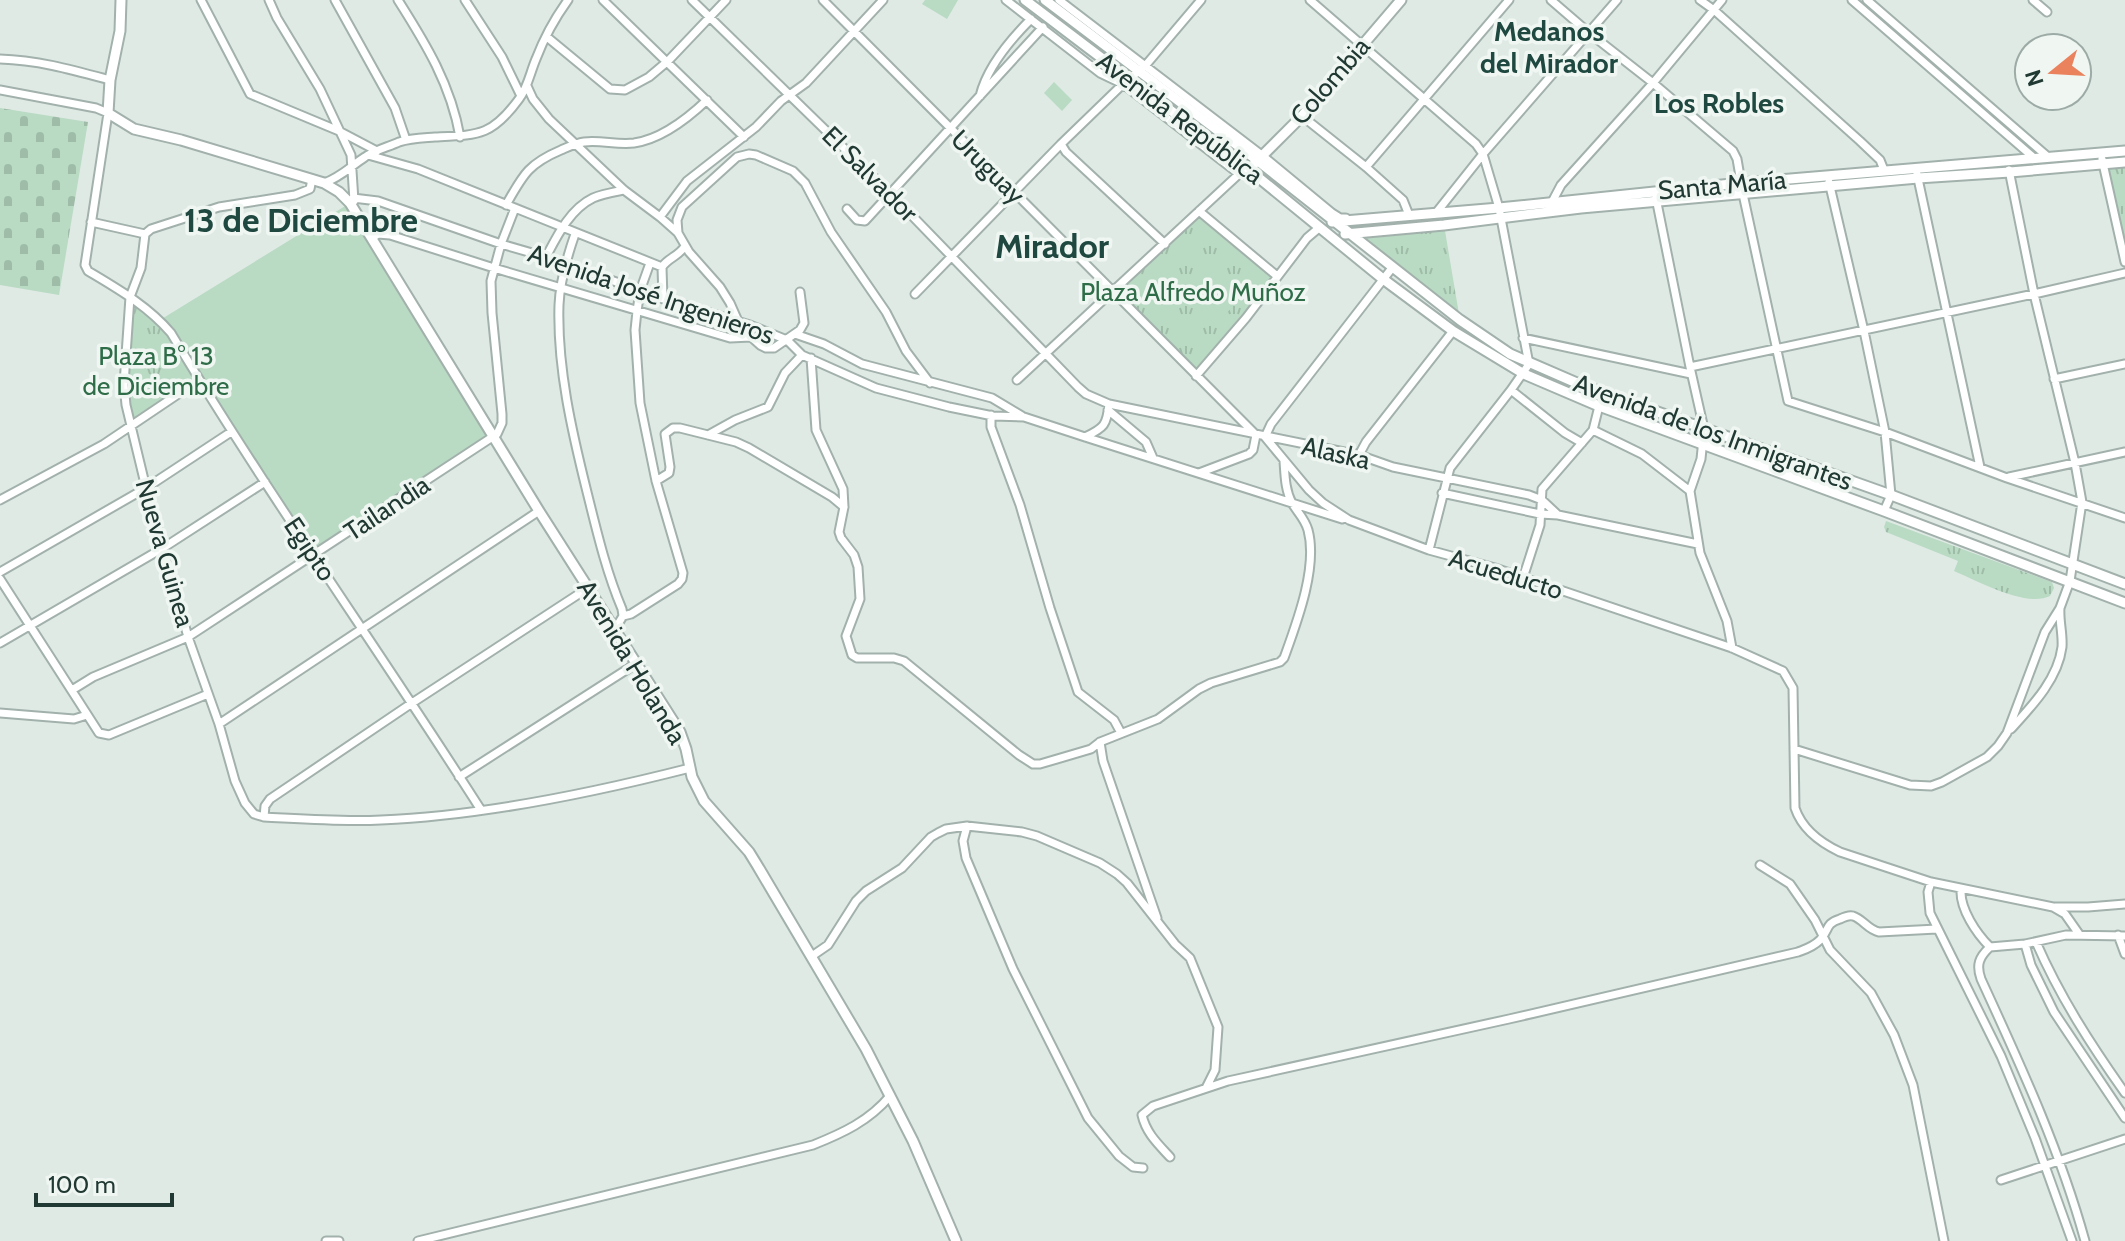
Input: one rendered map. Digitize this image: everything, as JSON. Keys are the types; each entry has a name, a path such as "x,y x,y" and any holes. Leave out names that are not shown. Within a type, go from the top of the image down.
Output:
{"street":[{"path":"121,0 120,31 110,80 91,222 145,234 151,229 219,207 295,195 310,189 312,179"},
{"path":"201,0 250,94 339,131 377,151"},
{"path":"269,0 320,89 351,155 356,213"},
{"path":"335,0 395,108 406,140"},
{"path":"398,0 444,78 460,137"},
{"path":"465,0 502,57 521,96"},
{"path":"0,90 96,108 134,129 324,183 337,178 368,155 406,140 460,137 495,126 527,86 555,19 568,0"},
{"path":"603,0 744,137"},
{"name":"El Salvador","path":"692,0 891,194 1078,387 1108,407"},
{"path":"547,37 610,89 625,90 636,86 668,61 726,0"},
{"name":"Uruguay","path":"823,0 1256,435"},
{"path":"660,217 687,181 806,83 883,0"},
{"path":"1006,0 1100,73 1126,82"},
{"name":"Avenida República","path":"1025,0 1126,82 1334,237"},
{"name":"Avenida República","path":"1045,0 1142,68 1260,158 1333,221"},
{"path":"1059,0 1142,68"},
{"path":"915,294 1061,144 1142,68 1201,0"},
{"path":"1310,0 1476,144 1483,154 1499,213 1529,364 1454,460 1446,478 1429,550"},
{"name":"Colombia","path":"1244,172 1302,116 1401,0"},
{"path":"1366,167 1509,0"},
{"path":"1551,0 1733,151 1788,401 1885,432 2125,518"},
{"path":"1436,213 1617,0"},
{"path":"1552,202 1561,185 1653,83 1722,0"},
{"path":"1852,0 2033,157"},
{"path":"1867,0 2048,157"},
{"path":"2033,0 2047,12"},
{"path":"1703,1 1880,160 1884,170"},
{"path":"979,98 986,77 1031,19"},
{"path":"847,209 857,220 865,221 1043,27"},
{"path":"0,59 46,63 110,80"},
{"path":"527,86 549,119 624,190 678,233 685,246 720,287 737,322 766,348 774,348 800,330 804,323 800,292"},
{"path":"506,205 534,163 575,144 620,144 646,140 680,123 707,100"},
{"path":"1302,116 1403,200 1409,215"},
{"path":"1061,144 1165,244"},
{"name":"Santa María","path":"1334,237 1499,213 1552,202 1743,194 1884,170 1917,173 2010,172 2102,158 2125,151"},
{"path":"368,155 418,169 662,267"},
{"path":"678,233 677,220 682,207 737,157 756,155 793,171 811,192 831,232 886,312 906,351 930,383"},
{"name":"Santa María","path":"1320,227 1333,221 1436,213 1581,208 1741,183 1829,181 2033,157 2102,158 2125,162"},
{"path":"1260,158 1332,213 1340,218 1357,220"},
{"path":"2102,158 2125,262"},
{"path":"2006,161 2082,502 2070,581 2060,608 2045,632 2007,733"},
{"path":"1017,380 1244,172"},
{"path":"1917,173 1980,467"},
{"path":"1829,181 1885,432 1891,495 1884,511"},
{"name":"Avenida Holanda","path":"324,183 350,203 539,511 680,732 704,801 749,852 866,1049 913,1141 956,1241"},
{"path":"546,257 576,211 592,199 624,190"},
{"path":"1656,197 1704,429 1698,469 1690,491 1698,544 1727,621 1732,648"},
{"name":"Avenida José Ingenieros","path":"353,198 378,201 663,299 750,325 787,340 802,355 876,388 949,407 1024,417 1356,523"},
{"path":"494,437 501,429 502,414 490,297 494,268 515,208"},
{"path":"1199,211 1277,276"},
{"name":"Avenida de los Inmigrantes","path":"1333,221 1460,320 1529,364 1891,495 2125,584"},
{"name":"Egipto","path":"91,222 85,265 88,271 130,297 160,320 171,333 231,432 481,810"},
{"path":"1196,376 1246,318 1307,238 1320,227"},
{"path":"372,238 384,233 730,338 751,337"},
{"name":"Nueva Guinea","path":"145,234 141,268 130,297 124,384 131,427 188,637 219,724 235,781 245,803 254,814 264,817"},
{"path":"575,234 561,287 560,330 566,388 604,561 623,616"},
{"name":"Avenida de los Inmigrantes","path":"1334,237 1383,279 1453,331 1524,374 1599,406 2125,603"},
{"path":"663,299 662,267 685,246"},
{"path":"615,629 623,616 678,584 683,573 656,481 640,403 635,330 640,291 650,263"},
{"path":"1265,437 1271,424 1392,268"},
{"path":"1523,338 1690,371 2125,273"},
{"path":"1359,455 1453,331"},
{"path":"774,334 796,334 824,344 862,364 992,398 1024,417"},
{"path":"708,435 768,407 785,373 802,355"},
{"path":"811,358 816,430 843,489 844,507 839,532 854,555 860,584 860,599 846,636 852,655 857,658 904,661 1033,764 1091,749 1100,742 1164,716 1211,683 1280,662 1284,658 1310,563 1307,526 1287,490 1284,461"},
{"path":"2054,379 2125,364"},
{"path":"0,500 56,472 131,427 199,380"},
{"path":"1511,390 1582,443"},
{"path":"1523,578 1540,525 1542,489 1593,430 1599,406"},
{"path":"1085,437 1104,426 1108,407"},
{"path":"1108,407 1146,442 1153,458"},
{"name":"Alaska","path":"1108,407 1359,455 1393,467 1529,495 1542,500 1558,515"},
{"path":"991,415 996,444 1020,505 1078,692 1114,720 1121,733"},
{"path":"656,481 669,473 665,440 668,431 680,428 749,448 844,507"},
{"path":"1593,430 1642,454 1690,491"},
{"path":"0,572 146,488 231,432"},
{"path":"1199,473 1249,454 1256,435"},
{"name":"Tailandia","path":"72,690 93,677 188,637 494,437"},
{"name":"Acueducto","path":"1265,437 1309,490 1323,503 1356,523 1429,550 1732,648 1783,671 1793,688 1794,749"},
{"path":"2007,478 2125,452"},
{"path":"0,643 163,548 265,482"},
{"path":"1442,493 1698,544"},
{"path":"219,724 539,511"},
{"path":"0,579 99,733 109,735 208,694"},
{"path":"588,588 270,799 265,806 264,817 378,821 481,810 613,787 690,768"},
{"path":"2060,608 2061,650 2052,676 1987,757 1931,786 1910,785 1794,749 1795,808 1799,818 1816,837 1840,852 1931,882 2053,907 2125,904"},
{"path":"459,777 637,663"},
{"path":"0,713 74,719 87,715"},
{"path":"1100,742 1103,761 1159,924"},
{"path":"967,826 963,841 966,858 1013,969 1088,1118 1119,1156 1133,1167 1143,1168"},
{"path":"812,956 828,945 856,901 866,891 902,868 931,837 946,829 967,826 1037,836 1100,863 1117,874 1190,958 1218,1027 1215,1070 1206,1088"},
{"path":"1760,865 1790,884 1815,920 1830,950 1871,993 1883,1013 1904,1059 1944,1241"},
{"path":"1931,882 1927,902 1930,913 2001,1056 2072,1241"},
{"path":"1961,890 1960,898 1965,910 1990,947"},
{"path":"2053,907 2065,914 2079,934"},
{"path":"1170,1157 1153,1139 1142,1115 1153,1106 1242,1077 1798,952 1811,947 1823,937 1831,921 1849,916 1871,931 1937,929"},
{"path":"2085,1241 2059,1160 2016,1053 1981,979 1979,960 1990,947 2079,934 2122,936 2125,954"},
{"path":"2036,942 2083,1033 2125,1093"},
{"path":"2025,944 2031,965 2054,1012 2125,1118"},
{"path":"418,1241 813,1145 864,1122 890,1096"},
{"path":"2001,1180 2125,1139"},
{"path":"326,1241 339,1241"}],"green space":[{"path":"925,0 958,0 947,19 922,4"},
{"path":"1054,82 1072,100 1062,111 1044,93"},
{"path":"0,108 88,122 59,295 0,285"},
{"path":"2125,162 2125,262 2103,163"},
{"path":"350,203 494,437 314,555 160,320"},
{"name":"Plaza Alfredo Muñoz","path":"1199,211 1277,276 1196,376 1112,290"},
{"path":"1444,225 1460,320 1348,233"},
{"path":"1228,281 1243,295 1216,325 1201,311"},
{"name":"Plaza B° 13 de Diciembre","path":"134,299 160,320 199,380 131,427 126,363"},
{"path":"1886,521 2052,582 2054,588 2050,596 2028,599 1989,586 1954,571 1958,561 1886,532"}],"district":[{"name":"Medanos del Mirador","path":"1549,47"},
{"name":"Los Robles","path":"1719,103"},
{"name":"13 de Diciembre","path":"301,220"},
{"name":"Mirador","path":"1052,246"}]}
